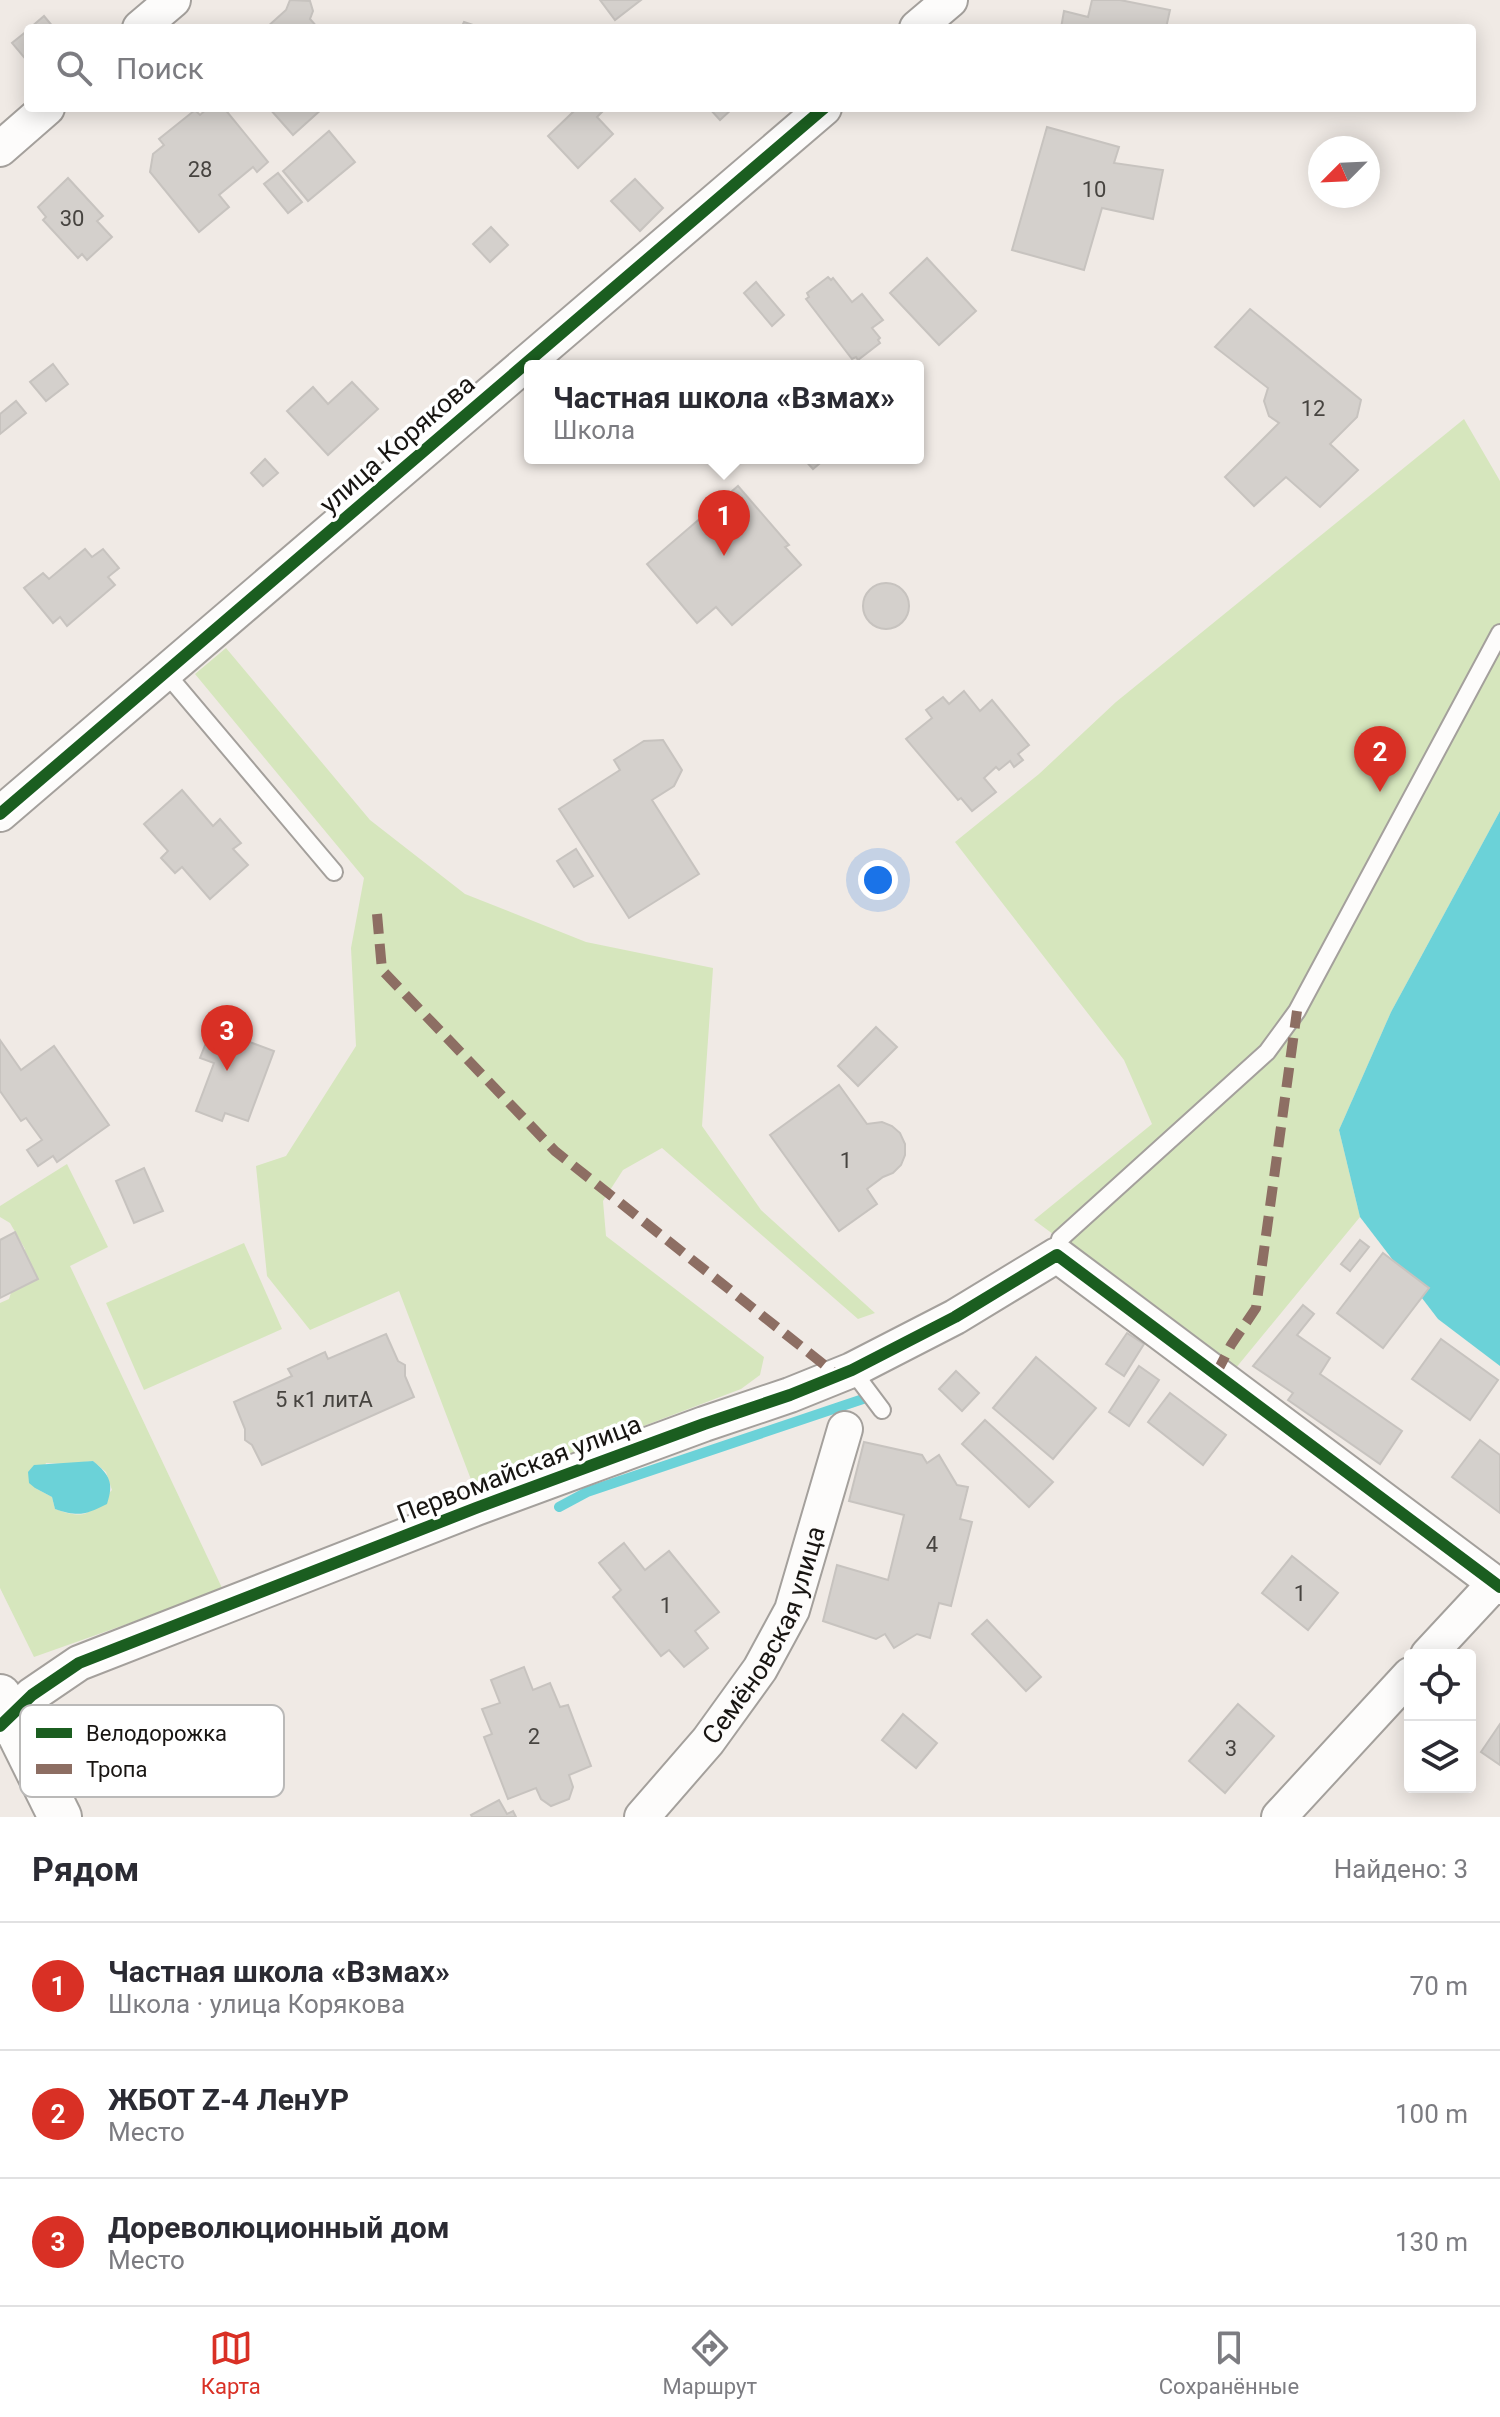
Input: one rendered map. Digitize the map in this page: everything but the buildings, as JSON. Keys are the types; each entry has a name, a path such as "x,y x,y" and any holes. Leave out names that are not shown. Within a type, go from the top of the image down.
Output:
{"street":[{"path":"145,24 173,0"},
{"path":"922,24 950,0"},
{"path":"0,149 42,112"},
{"name":"улица Корякова","path":"530,360 819,112"},
{"name":"улица Корякова","path":"0,814 524,365"},
{"path":"1057,1255 1497,1585 1434,1649"},
{"name":"Первомайская улица","path":"3,1712 79,1663 490,1502 852,1370 955,1317 1057,1255"},
{"name":"Семёновская улица","path":"642,1817 708,1741 760,1669 792,1610 845,1429"},
{"path":"1279,1817 1404,1682"},
{"path":"3,1712 20,1743"},
{"path":"49,1797 60,1817"}],"lane":[{"path":"1057,1255 1060,1239 1267,1052 1297,1011 1500,633"},
{"path":"165,672 334,872"},
{"path":"852,1370 882,1410"}],"green space":[{"path":"1464,419 1500,481 1500,811 1391,1012 1339,1130 1360,1217 1235,1369 1034,1220 1152,1124 1124,1060 955,842 1039,774 1116,702"},
{"path":"226,648 370,820 465,894 586,942 713,968 702,1126 761,1210 875,1313 858,1319 662,1148 623,1170 603,1201 606,1236 764,1357 760,1375 741,1389 475,1490 399,1291 310,1330 267,1276 256,1166 286,1156 356,1046 351,948 364,878 195,674"},
{"path":"67,1164 108,1247 70,1266 223,1590 34,1657 0,1588 0,1303 9,1299 25,1249 10,1223 0,1217 0,1206","holes":["93,1461 106,1472 112,1490 87,1513 75,1514 55,1509 52,1497 35,1488 46,1463"]},
{"path":"244,1243 282,1329 144,1390 106,1303"}],"water":[{"path":"1500,811 1500,1366 1438,1319 1360,1217 1339,1130 1391,1012"},
{"path":"93,1461 107,1475 110,1490 107,1504 93,1511 76,1514 55,1509 52,1497 29,1483 28,1472 34,1465"}],"waterway":[{"path":"559,1507 587,1492 863,1399"}],"marked path":[{"path":"377,914 382,970 555,1151 837,1375"},
{"path":"1216,1374 1256,1308 1297,1011"}],"cycle path":[{"path":"530,360 819,112"},
{"path":"0,814 524,365"},
{"path":"22,1705 79,1663 476,1508 852,1370 955,1317 1057,1255 1500,1587"},
{"path":"0,1726 20,1707"}],"place":[{"name":"Частная школа «Взмах»","path":"724,556"},
{"name":"ЖБОТ Z-4 ЛенУР","path":"1380,792"},
{"name":"Дореволюционный дом","path":"227,1071"}]}
